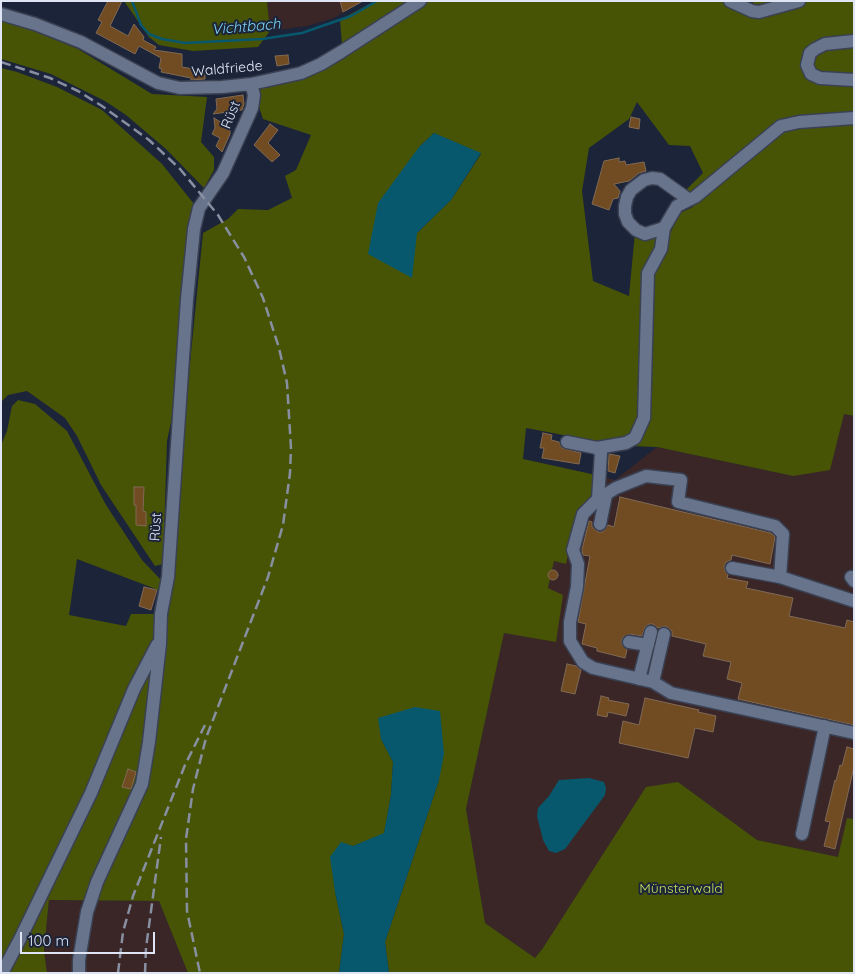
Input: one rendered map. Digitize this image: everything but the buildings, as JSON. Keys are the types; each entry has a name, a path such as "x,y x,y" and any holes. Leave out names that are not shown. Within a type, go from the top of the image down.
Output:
{"street":[{"name":"Waldfriede","path":"1,14 35,24 81,42 158,83 180,88 222,87 251,84 300,73 321,64 420,1"},
{"path":"730,1 752,12 759,12 799,1"},
{"path":"854,41 825,44 815,49 810,53 807,65 811,74 820,78 854,80"},
{"name":"Rüst","path":"79,973 79,960 88,912 95,890 142,784 149,742 161,614 168,576 187,300 194,229 199,208 223,173 252,108 254,95 251,84"},
{"path":"567,442 597,448 626,443 635,438 644,418 648,273 661,249 664,228 677,206 695,197 782,126 798,122 854,118"},
{"path":"664,228 644,234 636,230 628,222 625,206 626,197 631,190 644,180 660,179 688,199"},
{"path":"597,448 601,453 602,497 600,524"},
{"path":"780,577 783,534 775,526 678,502 681,480 646,476 616,488 602,497 583,514 573,550 578,564 577,587 570,622 570,641 583,662 593,668 653,682 671,693 854,733"},
{"path":"732,568 780,577 854,601"},
{"path":"639,679 646,649 658,633 653,682"},
{"path":"2,973 91,793 134,689 160,638"},
{"path":"628,646 646,649"},
{"path":"802,834 825,726"}],"shaded area":[{"path":"267,1 363,1 334,18 307,26 270,31"},
{"path":"844,414 854,416 854,819 847,818 839,858 757,840 678,782 535,958 485,923 466,809 504,632 548,588 554,561 566,564 577,513 591,499 596,475 615,480 657,447 793,476"},
{"path":"49,900 159,901 188,973 47,973 44,950"}],"green space":[{"path":"124,1 267,1 270,31 258,47 193,51 159,45 149,37"},
{"name":"Münsterwald","path":"375,1 748,1 750,4 756,1 854,1 854,416 844,414 830,470 793,476 657,447 605,445 590,440 526,428 523,459 596,475 591,499 577,513 566,564 554,561 548,588 563,595 556,642 504,633 466,809 485,923 535,958 646,787 678,782 757,840 838,857 847,818 854,819 854,973 389,973 385,942 439,780 381,739 393,762 391,795 384,834 353,846 335,892 344,934 339,973 188,973 159,901 49,900 44,950 47,973 1,973 1,445 7,431 12,406 18,400 35,404 67,431 106,505 142,560 161,580 161,591 77,559 69,615 126,626 131,614 165,614 203,233 228,219 238,209 268,210 292,198 285,176 296,170 311,135 263,119 254,91 299,75 342,45 340,20","holes":["637,102 669,145 690,146 703,173 685,191 693,207 680,213 667,240 635,232 629,296 593,281 582,191 589,148 629,119","434,133 481,154 451,200 417,233 419,147"]},
{"path":"1,21 19,25 78,49 152,94 207,97 201,142 214,157 214,170 204,188 166,149 126,115 105,101 51,74 1,59"},
{"path":"1,68 57,87 102,110 162,164 194,204 188,227 185,356 167,441 163,564 155,566 101,485 77,436 65,418 27,391 8,395 1,402"}],"water":[{"path":"434,133 481,153 451,200 417,233 412,278 368,254 378,203 419,147"},
{"path":"415,707 440,711 444,754 439,780 385,942 389,973 339,973 344,934 330,857 341,842 353,846 384,833 391,795 393,762 381,739 378,718"},
{"path":"589,778 604,782 606,788 605,795 565,849 556,853 549,851 543,840 537,816 538,808 549,796 559,780"}],"waterway":[{"name":"Vichtbach","path":"132,1 141,25 149,34 162,39 185,43 262,39 302,33 351,16 377,1"}],"railway":[{"path":"1,62 50,78 78,91 149,140 180,169 218,215 244,257 263,298 279,348 287,383 291,448 290,473 283,525 268,577 206,738 193,789 186,839 187,911 200,973"},
{"path":"118,973 123,932 133,896 185,765 205,725"},
{"path":"145,973 146,948 161,837"}]}
